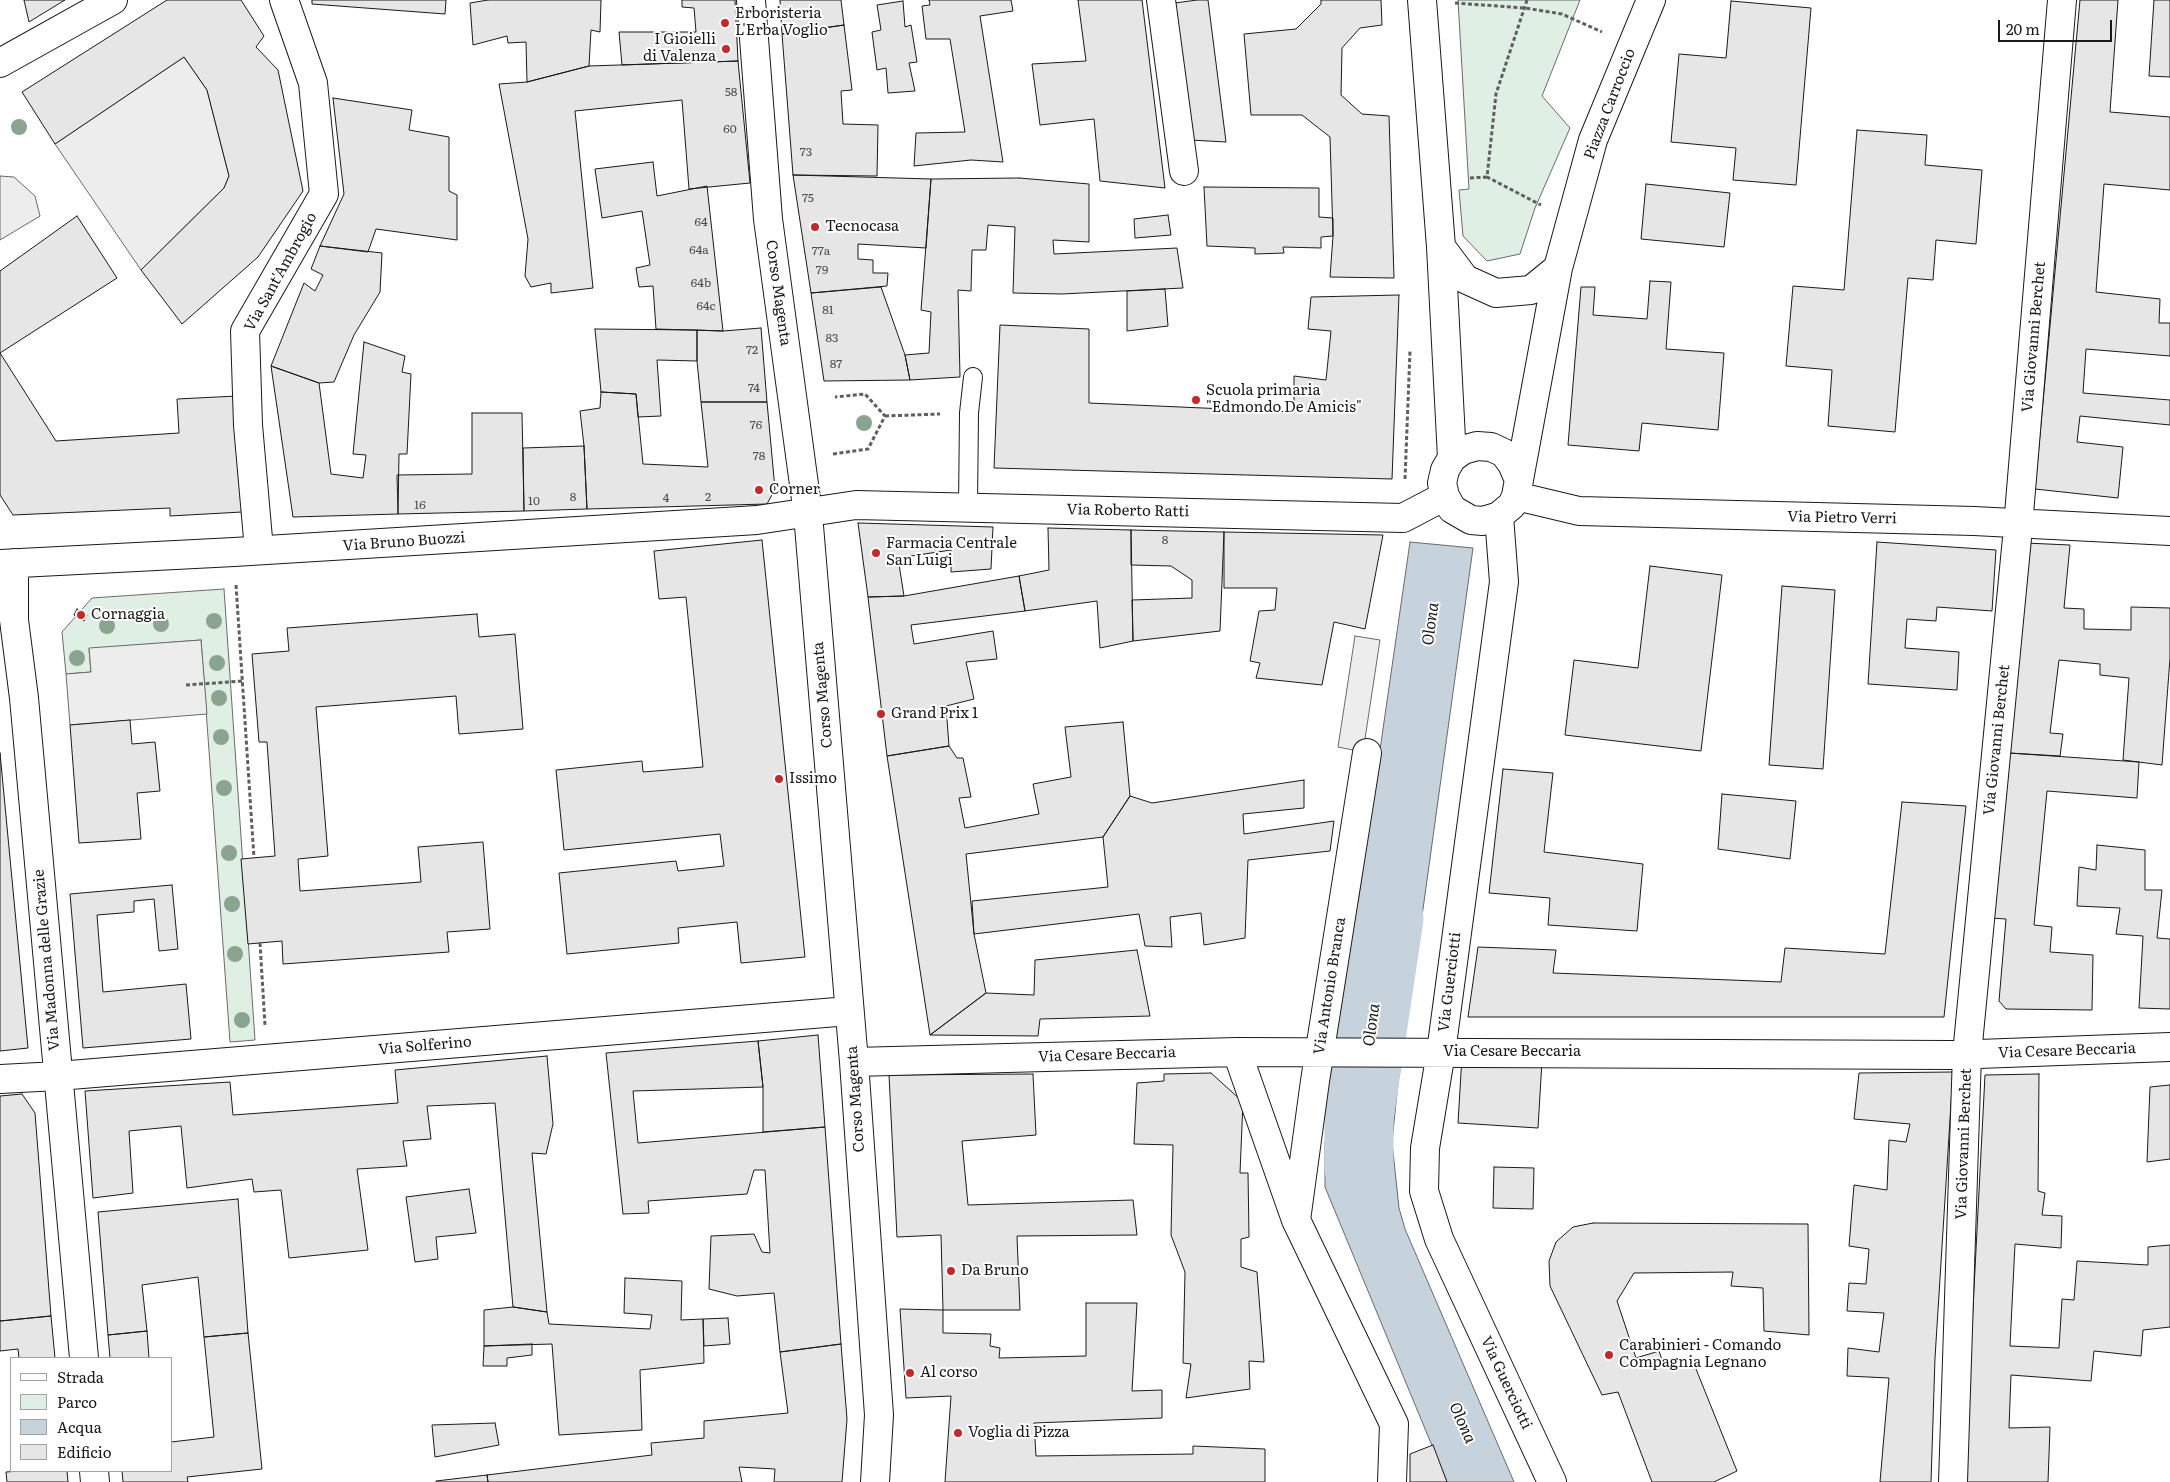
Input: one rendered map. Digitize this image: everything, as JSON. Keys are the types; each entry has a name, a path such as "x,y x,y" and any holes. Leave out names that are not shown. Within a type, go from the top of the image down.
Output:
{"street":[{"path":"0,63 113,0"},
{"name":"Via Sant'Ambrogio","path":"247,551 248,425 245,331 324,194 313,83 284,0"},
{"name":"Corso Magenta","path":"752,0 768,219 808,514 854,1062 878,1415 875,1482"},
{"path":"1160,0 1184,172"},
{"name":"Piazza Carroccio","path":"1517,488 1558,268 1593,140 1650,0"},
{"name":"Via Giovanni Berchet","path":"1953,1482 1967,1054 2018,522 2062,0"},
{"path":"1422,2 1441,246 1452,458"},
{"path":"1441,246 1465,279 1496,293 1531,290 1558,268"},
{"path":"1477,446 1491,447 1504,454 1512,464 1517,488 1512,505 1499,516 1483,521 1471,520 1452,508 1445,496 1442,483 1445,470 1452,458 1463,450 1477,446"},
{"name":"Via Pietro Verri","path":"1517,488 1579,511 2018,522 2170,532"},
{"name":"Via Roberto Ratti","path":"808,514 856,504 1403,518 1445,496"},
{"name":"Via Bruno Buozzi","path":"5,557 247,551 757,520 808,514"},
{"name":"Via Guerciotti","path":"1499,516 1504,582 1429,1052 1424,1191 1439,1239 1552,1482"},
{"name":"Via Madonna delle Grazie","path":"5,557 24,698 84,1357"},
{"name":"Via Antonio Branca","path":"1296,1220 1329,1051 1367,752"},
{"name":"Via Solferino","path":"0,1079 58,1076 849,1011"},
{"name":"Via Cesare Beccaria","path":"854,1062 1237,1052 1967,1054 2170,1047"},
{"path":"1237,1052 1296,1220 1394,1424 1392,1482"}],"lane":[{"path":"968,507 969,413 973,377"}],"path":[{"path":"1487,177 1496,94 1527,0"},
{"path":"1422,2 1525,8 1562,14 1632,45"},
{"path":"1460,179 1487,177 1571,221"},
{"path":"835,398 865,394 885,416 969,413"},
{"path":"800,458 868,449 885,416"},
{"path":"247,551 243,681 254,858"},
{"path":"186,685 243,681"},
{"path":"260,943 268,1059"}],"green space":[{"path":"1458,0 1580,0 1542,96 1570,128 1535,208 1520,254 1487,261 1463,236 1459,190 1469,189"},
{"path":"224,589 255,1040 230,1042 201,640 89,649 91,672 66,674 62,632 92,598"}],"shaded area":[{"path":"184,57 207,90 229,176 224,188 141,270 55,144"},
{"path":"0,176 14,177 35,196 40,216 0,240"},
{"path":"1355,636 1380,640 1363,752 1338,747"},
{"path":"201,640 207,714 70,725 66,674 91,672 89,648"}],"water":[{"path":"1410,542 1473,548 1409,1010 1342,1013"},
{"path":"1399,1074 1392,1142 1399,1208 1405,1229 1514,1482 1447,1482 1325,1187 1325,1143 1333,1075"}],"building":[{"path":"24,0 65,0 29,22"},
{"path":"167,0 241,0 264,36 256,47 278,70 303,191 258,257 182,324 141,270 224,188 229,176 207,90 184,57 55,144 22,92"},
{"path":"312,0 446,0 445,14 312,4"},
{"path":"488,0 601,0 600,32 591,30 589,66 527,82 526,42 508,43 507,36 473,45 470,3"},
{"path":"682,0 735,0 738,61 622,65 619,32 696,32 694,8 682,7"},
{"path":"780,0 841,0 844,25 782,34"},
{"path":"929,0 1011,0 1013,11 980,16 1003,162 971,160 914,166 916,133 965,132 950,39 926,39 922,6 930,5"},
{"path":"1078,0 1142,0 1165,188 1100,181 1094,119 1040,125 1032,64 1086,61"},
{"path":"1208,0 1226,142 1190,140 1175,3"},
{"path":"1321,0 1381,0 1382,25 1360,28 1342,48 1341,95 1362,114 1389,116 1394,278 1330,277 1333,236 1330,137 1302,115 1251,115 1244,34 1296,29 1321,4"},
{"path":"2080,0 2118,0 2110,112 2170,117 2170,190 2104,184 2096,292 2160,299 2159,323 2170,323 2170,356 2086,349 2083,393 2170,400 2170,425 2080,416 2077,442 2123,447 2118,498 2035,489"},
{"path":"2154,0 2170,0 2170,77 2149,76"},
{"path":"903,1 905,27 911,25 917,62 909,63 915,91 888,93 886,68 877,70 872,32 881,30 877,5"},
{"path":"1731,1 1811,8 1796,185 1733,180 1736,148 1671,142 1679,54 1726,58"},
{"path":"844,25 852,90 841,91 843,124 878,125 877,176 793,175 782,34"},
{"path":"738,61 750,183 689,189 682,100 575,111 593,288 551,293 551,283 531,287 525,276 528,239 499,84 527,82 589,66"},
{"path":"333,98 412,110 409,130 449,137 449,191 457,195 457,240 376,229 368,252 320,246 344,194"},
{"path":"1857,130 1927,135 1925,165 1982,170 1976,244 1936,240 1933,280 1908,278 1895,432 1828,426 1832,370 1786,366 1793,286 1844,290"},
{"path":"653,162 657,196 707,186 723,331 656,329 653,286 639,287 636,268 650,265 642,211 602,218 595,169"},
{"path":"793,175 931,179 926,248 858,244 858,259 873,260 873,273 888,273 887,286 811,293"},
{"path":"1019,178 1089,184 1089,242 1053,240 1054,254 1177,248 1183,288 1062,294 1013,293 1015,227 988,225 986,250 972,250 971,291 958,290 960,377 910,380 905,355 929,353 931,312 921,310 931,179"},
{"path":"1646,184 1730,193 1724,247 1641,239"},
{"path":"1204,187 1319,188 1319,217 1333,218 1333,236 1321,237 1321,248 1283,247 1284,253 1255,254 1255,248 1207,246"},
{"path":"1168,215 1171,235 1135,238 1134,219"},
{"path":"77,216 117,278 0,353 0,271"},
{"path":"320,246 382,253 380,292 354,335 334,382 319,383 271,366 304,283 315,291 323,275 311,269"},
{"path":"1650,281 1671,282 1666,349 1724,353 1718,430 1642,423 1639,451 1568,445 1581,287 1595,287 1593,315 1647,319"},
{"path":"881,287 905,355 910,380 824,381 811,293"},
{"path":"1165,289 1168,326 1127,331 1127,291"},
{"name":"Scuola primaria \"Edmondo De Amicis\"","path":"1399,295 1392,479 994,468 1000,325 1089,329 1089,403 1294,412 1294,376 1326,380 1331,331 1308,329 1311,297"},
{"path":"761,328 767,402 701,402 697,361 697,330 723,331"},
{"path":"595,329 697,330 697,361 657,360 661,416 638,417 636,394 601,392"},
{"path":"364,342 405,356 402,372 411,374 407,454 399,454 398,514 293,517 271,366 319,383 331,474 363,478 366,455 353,454"},
{"path":"0,353 56,441 179,433 177,399 237,396 242,512 170,516 170,508 13,515 0,495"},
{"path":"601,392 636,394 643,464 708,467 701,402 767,402 775,489 767,504 587,509 580,411 600,408"},
{"path":"472,413 522,413 524,511 398,514 397,475 472,474"},
{"path":"584,446 587,509 524,511 523,448"},
{"path":"858,523 993,527 991,569 951,572 951,550 898,558 904,596 868,597"},
{"path":"1048,528 1131,530 1133,641 1100,648 1097,601 1025,611 1019,576 1049,570"},
{"path":"1131,530 1224,532 1220,631 1133,641 1132,600 1192,598 1192,580 1171,566 1131,565"},
{"path":"1224,532 1383,535 1365,629 1334,622 1322,685 1256,678 1260,663 1250,661 1259,611 1275,610 1277,588 1224,588"},
{"path":"762,540 805,957 741,963 737,922 678,928 679,943 567,954 559,873 676,861 678,871 724,866 720,834 564,850 556,770 642,761 643,772 703,767 686,597 659,599 654,551"},
{"path":"1877,542 1996,550 1992,611 1937,607 1936,621 1907,619 1905,648 1959,652 1957,690 1868,684"},
{"path":"2025,543 2070,545 2064,608 2084,609 2084,629 2131,630 2131,607 2170,608 2170,658 2162,765 2123,760 2129,678 2100,675 2100,664 2059,660 2050,733 2063,734 2060,756 2009,753"},
{"path":"1650,566 1722,575 1701,751 1565,735 1574,660 1638,668"},
{"path":"1019,576 1025,611 911,625 914,644 993,631 997,659 966,662 974,699 946,706 949,746 887,756 868,597 904,596"},
{"path":"1782,586 1835,590 1823,769 1769,765"},
{"name":"Cornaggia","path":"77,609 87,615 84,621 74,615"},
{"path":"477,614 479,637 515,634 523,729 459,734 456,696 316,707 328,856 298,859 300,891 421,882 418,847 483,842 490,929 447,932 449,952 283,964 282,941 248,944 241,859 275,856 267,742 259,742 252,654 289,651 287,628"},
{"path":"130,720 132,744 155,742 160,791 137,793 141,839 79,843 70,725"},
{"path":"1123,722 1130,796 1103,837 966,854 974,934 986,993 930,1035 887,756 949,746 957,758 963,758 971,797 959,798 965,828 1039,814 1033,784 1071,777 1065,727"},
{"path":"0,753 28,1048 0,1051"},
{"path":"2009,753 2139,762 2137,798 2047,791 2034,925 2052,927 2050,952 2093,955 2092,1010 2006,1009 1999,1001 2006,919 1990,918"},
{"path":"1503,769 1553,773 1544,852 1643,864 1637,931 1548,925 1550,898 1489,893"},
{"path":"1304,780 1304,808 1243,814 1244,834 1334,821 1330,851 1248,860 1245,938 1204,945 1201,913 1170,917 1172,947 1145,946 1139,914 974,934 972,901 1108,887 1103,837 1130,796 1152,803"},
{"path":"1722,794 1796,801 1790,859 1718,849"},
{"path":"1902,802 1966,806 1944,1017 1468,1017 1478,947 1556,950 1553,973 1781,982 1785,948 1885,954"},
{"path":"2097,845 2145,850 2145,890 2162,890 2157,938 2170,939 2170,1009 2139,1008 2143,936 2116,934 2120,908 2077,906 2079,867 2096,870"},
{"path":"172,885 178,949 159,951 154,899 134,901 134,912 97,915 103,992 186,984 191,1039 83,1048 70,894"},
{"path":"1137,950 1150,1016 1040,1019 1038,1036 930,1035 986,993 1034,995 1035,960"},
{"path":"818,1035 825,1127 763,1132 763,1087 758,1041"},
{"path":"758,1041 763,1087 633,1091 638,1143 825,1127 841,1344 780,1352 774,1293 737,1296 709,1289 711,1236 754,1234 762,1252 770,1253 765,1170 754,1170 747,1194 648,1201 649,1213 623,1214 606,1053"},
{"path":"547,1056 553,1124 546,1154 532,1153 547,1312 513,1307 495,1103 427,1106 431,1139 403,1141 407,1166 357,1169 368,1250 289,1258 281,1190 254,1192 252,1179 187,1188 181,1126 129,1131 133,1193 93,1198 85,1091 230,1082 233,1115 398,1103 395,1070"},
{"path":"1462,1056 1542,1061 1538,1128 1458,1123"},
{"path":"1953,1072 1935,1358 1931,1482 1880,1482 1889,1378 1847,1376 1848,1348 1879,1352 1884,1313 1847,1311 1849,1283 1866,1284 1869,1249 1849,1246 1854,1185 1887,1190 1889,1140 1906,1142 1910,1124 1854,1119 1859,1073"},
{"path":"1211,1073 1243,1102 1240,1173 1248,1173 1249,1237 1241,1239 1241,1267 1257,1272 1264,1362 1249,1361 1250,1389 1186,1398 1191,1364 1183,1363 1185,1272 1171,1235 1173,1145 1134,1144 1137,1083 1164,1081 1164,1074"},
{"path":"1033,1074 1036,1135 962,1141 968,1205 1133,1200 1137,1235 1017,1236 1020,1310 943,1310 941,1235 897,1237 889,1075"},
{"path":"2039,1074 2038,1191 2045,1193 2042,1215 2062,1216 2061,1248 2015,1244 2010,1346 2059,1348 2062,1299 2074,1300 2077,1261 2148,1265 2148,1247 2170,1245 2170,1327 2143,1330 2141,1356 2094,1351 2091,1381 2011,1375 2009,1428 2050,1427 2048,1482 1964,1482 1985,1075"},
{"path":"2170,1085 2170,1159 2147,1162 2150,1087"},
{"path":"22,1094 35,1113 51,1316 0,1321 0,1096"},
{"path":"1494,1167 1534,1168 1533,1209 1493,1208"},
{"path":"469,1189 476,1233 436,1237 438,1259 415,1262 406,1197"},
{"path":"238,1199 248,1333 204,1337 198,1277 142,1285 147,1331 108,1335 98,1212"},
{"name":"Carabinieri - Comando Compagnia Legnano","path":"1593,1223 1808,1224 1809,1335 1764,1331 1763,1288 1731,1286 1733,1272 1634,1273 1617,1301 1636,1358 1659,1351 1664,1366 1692,1359 1737,1471 1714,1482 1652,1482 1618,1392 1602,1395 1550,1286 1549,1261 1556,1242 1573,1227"},
{"path":"625,1278 682,1281 681,1320 703,1319 704,1363 640,1370 642,1430 559,1435 552,1344 484,1346 484,1310 513,1307 547,1312 549,1324 650,1329 652,1315 624,1313"},
{"path":"1086,1303 1137,1303 1132,1391 1162,1390 1162,1418 1034,1423 1036,1456 1193,1454 1193,1446 1265,1449 1265,1482 945,1482 951,1396 906,1398 900,1309 943,1310 943,1333 991,1334 990,1346 1000,1348 999,1358 1086,1356"},
{"path":"51,1316 55,1357 19,1357 18,1349 0,1351 0,1321"},
{"path":"728,1318 730,1344 704,1346 703,1319"},
{"path":"147,1331 149,1357 110,1357 108,1335"},
{"path":"248,1333 262,1469 187,1477 188,1482 123,1482 122,1472 172,1472 172,1442 214,1437 204,1337"},
{"path":"532,1344 532,1355 507,1358 507,1366 483,1366 484,1346"},
{"path":"841,1344 847,1419 842,1482 774,1482 775,1469 739,1467 742,1482 488,1482 487,1475 652,1455 651,1443 704,1438 704,1421 788,1413 780,1352"},
{"path":"495,1423 499,1445 435,1457 432,1425"},
{"path":"1433,1445 1447,1482 1410,1482 1410,1454"},
{"path":"6,1472 67,1472 68,1482 7,1482"},
{"path":"487,1475 488,1482 436,1482 436,1481"}],"waterway":[{"name":"Olona","path":"1359,1168 1359,1118 1389,918"}],"place":[{"name":"Erboristeria L'Erba Voglio","path":"725,23"},
{"name":"I Gioielli di Valenza","path":"726,49"},
{"name":"Tecnocasa","path":"815,227"},
{"name":"Scuola primaria \"Edmondo De Amicis\"","path":"1196,400"},
{"name":"Corner","path":"759,490"},
{"name":"Farmacia Centrale San Luigi","path":"876,553"},
{"name":"Cornaggia","path":"81,615"},
{"name":"Grand Prix 1","path":"881,714"},
{"name":"Issimo","path":"779,779"},
{"name":"Da Bruno","path":"951,1271"},
{"name":"Carabinieri - Comando Compagnia Legnano","path":"1609,1355"},
{"name":"Al corso","path":"910,1373"},
{"name":"Voglia di Pizza","path":"958,1433"}]}
